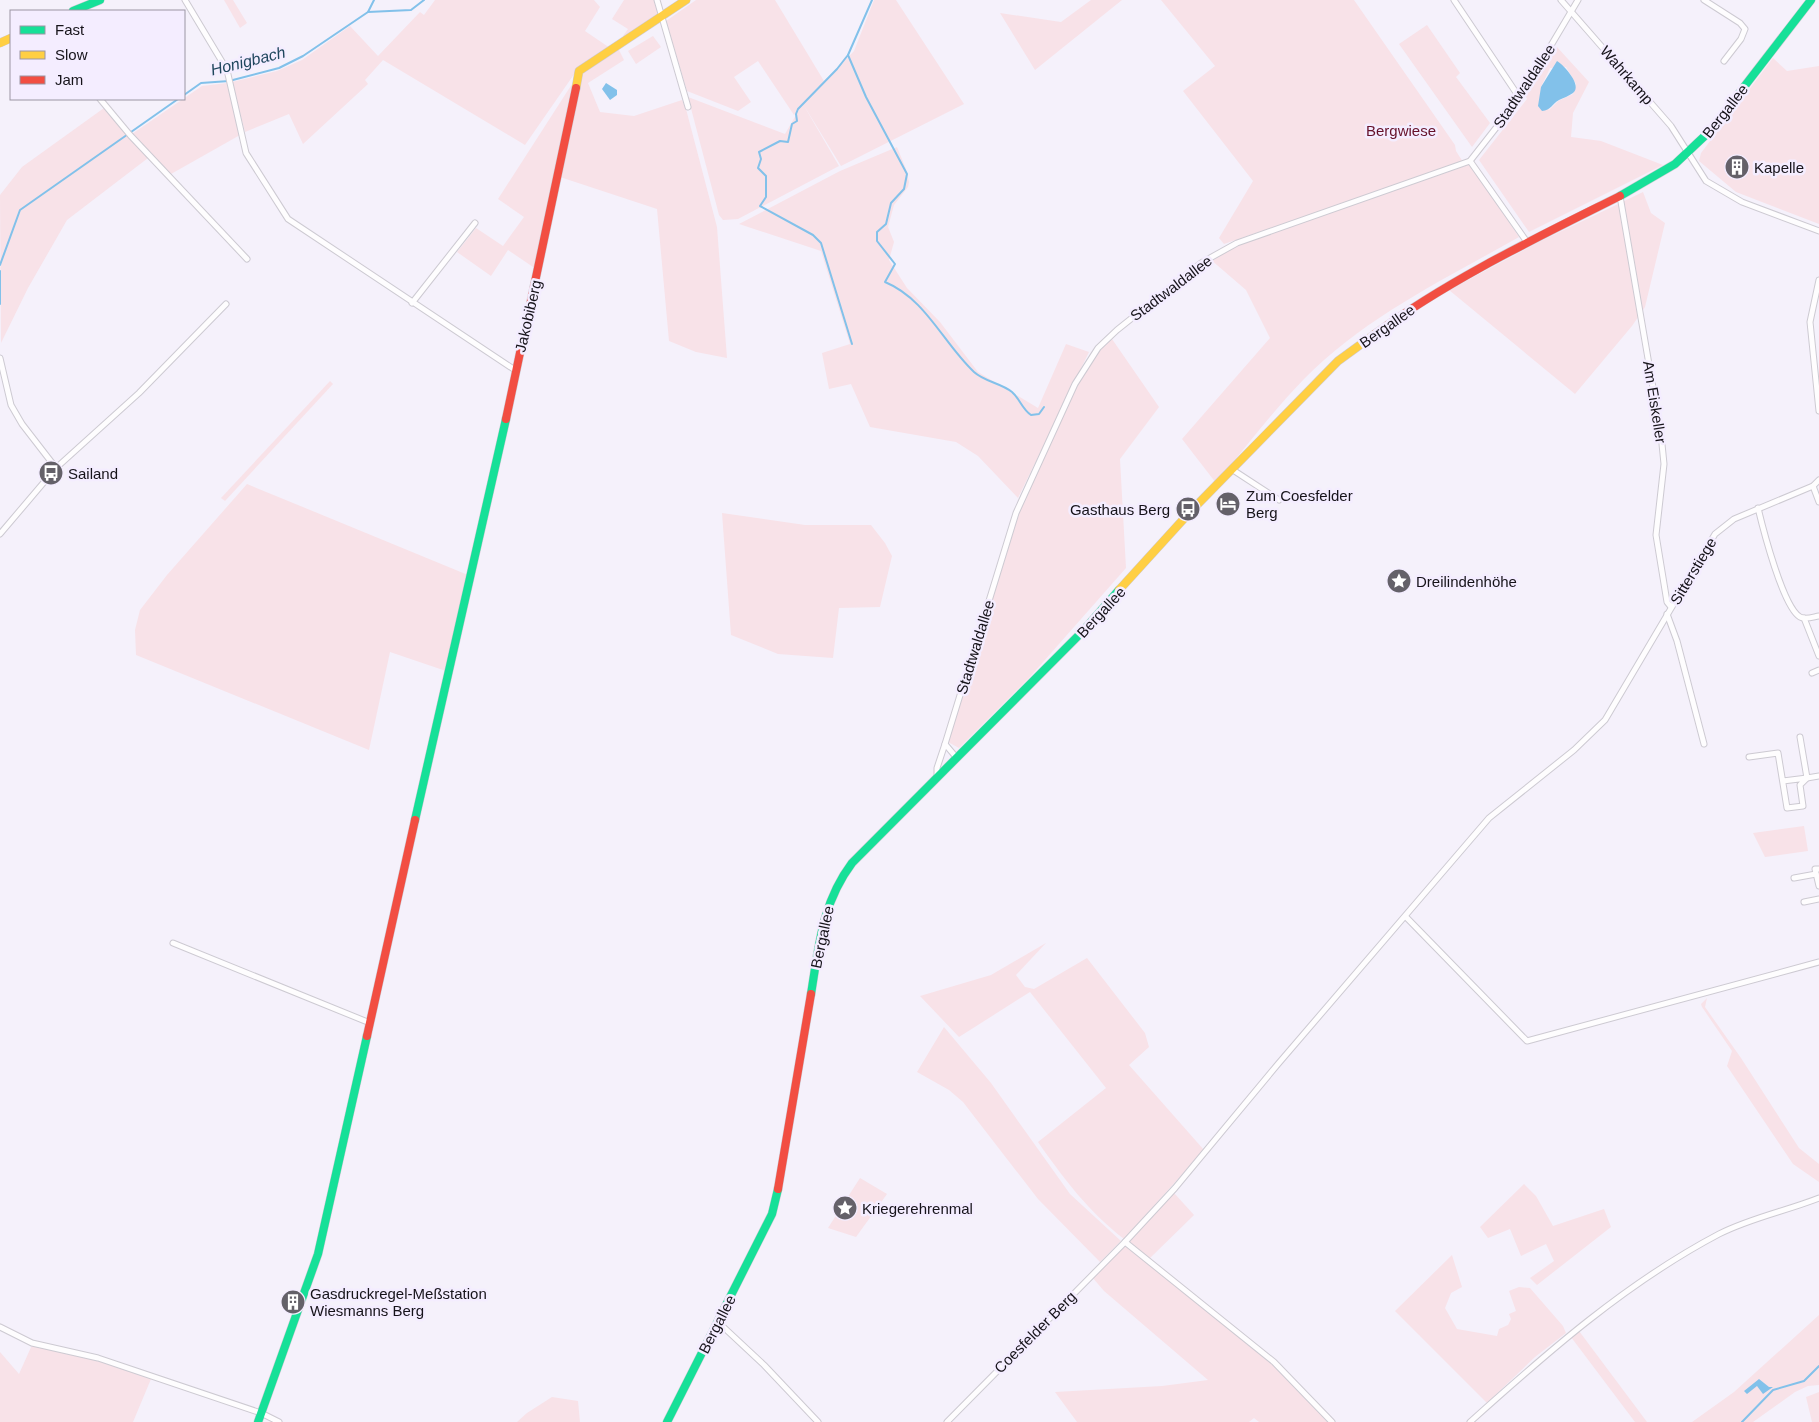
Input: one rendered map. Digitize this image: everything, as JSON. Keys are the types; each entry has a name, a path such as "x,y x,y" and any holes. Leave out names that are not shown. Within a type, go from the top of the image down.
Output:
{"street":[{"path":"75,10 100,0"},
{"name":"Jakobiberg","path":"185,0 227,70 246,152 288,219 515,370 536,284 579,70 662,17"},
{"path":"657,0 688,108"},
{"path":"662,17 686,0"},
{"path":"1454,0 1515,92 1521,96"},
{"name":"Wahrkamp","path":"1561,0 1670,126 1706,181 1724,193 1761,210 1819,231"},
{"name":"Stadtwaldallee","path":"937,776 937,768 1016,513 1075,384 1098,348 1175,282 1218,252 1470,161 1521,96 1578,0"},
{"path":"1704,0 1740,23 1745,29 1741,39 1724,61"},
{"name":"Bergallee","path":"667,1422 759,1241 774,1205 823,919 832,896 852,863 1083,631 1177,526 1233,470 1284,414 1338,361 1398,316 1527,242 1659,175 1689,153 1721,116 1811,0"},
{"path":"101,100 129,134 247,259"},
{"path":"1470,161 1527,242"},
{"name":"Am Eiskeller","path":"1620,196 1661,434 1664,473 1656,535 1667,602 1671,607"},
{"path":"412,303 475,224"},
{"path":"1819,280 1812,306 1810,338 1819,411"},
{"path":"0,534 56,468 140,392 226,304"},
{"path":"1812,306 1819,306"},
{"path":"0,358 11,405 22,424 56,468"},
{"path":"258,1422 318,1254 515,370"},
{"path":"1233,470 1280,500"},
{"name":"Sitterstiege","path":"1406,917 1489,818 1589,736 1612,710 1715,534 1734,519 1813,486 1819,480"},
{"path":"1813,486 1819,502"},
{"path":"1758,508 1765,540 1792,608 1800,617 1819,616"},
{"path":"1667,614 1677,640 1704,744"},
{"path":"1804,618 1819,656"},
{"path":"1812,673 1819,670"},
{"path":"1800,738 1807,778"},
{"path":"945,744 956,757"},
{"path":"1749,757 1778,753 1788,808 1803,806 1800,785 1807,778"},
{"path":"1783,782 1819,776"},
{"path":"1794,878 1818,872 1819,886"},
{"path":"1804,902 1819,899"},
{"path":"1406,917 1527,1041 1819,962"},
{"name":"Coesfelder Berg","path":"947,1422 1125,1242 1175,1188 1278,1064 1406,917"},
{"path":"173,943 370,1023"},
{"path":"1470,1422 1572,1332 1654,1271 1721,1233 1819,1198"},
{"path":"1125,1242 1274,1362 1332,1422"},
{"path":"718,1322 764,1365 818,1422"},
{"path":"0,1326 32,1343 98,1358 261,1413 279,1422"}],"green space":[{"path":"224,0 233,0 247,23 240,28"},
{"path":"435,0 594,0 600,7 585,31 610,48 577,70 525,145 383,60 365,80 368,84 303,144 289,114 245,132 232,82 277,71 302,60 350,26 378,56 420,12 424,15"},
{"path":"624,0 656,0 660,15 625,37 623,36 628,29 612,19"},
{"path":"696,0 775,0 824,81 813,94 854,51 874,0 896,0 964,104 841,166 803,104 839,166 738,219 723,220 719,215 688,97 785,134 800,108 794,115 758,61 734,77 751,102 738,111 687,91 666,21"},
{"path":"1091,0 1122,0 1035,70 1000,13 1061,22"},
{"name":"Bergwiese","path":"1161,0 1354,0 1455,145 1456,151 1463,162 1224,244 1219,238 1253,181 1183,91 1215,66"},
{"path":"1427,25 1460,73 1456,77 1490,123 1472,147 1399,44"},
{"path":"653,36 661,47 636,64 628,51"},
{"path":"1557,47 1589,82 1573,113 1571,137 1601,141 1663,165 1529,232 1479,160 1527,99 1525,94 1552,49 1554,53","holes":["1566,67 1576,84 1573,94 1558,101 1549,110 1541,87 1550,68"]},
{"path":"618,48 624,60 588,83 600,112 634,116 682,100 686,109 717,227 727,358 696,352 669,341 657,209 560,177 581,72"},
{"path":"1773,58 1787,71 1819,66 1819,224 1736,192 1699,161 1701,153"},
{"path":"227,83 240,135 171,174 132,134 182,100 185,100 185,98 202,86"},
{"path":"572,84 536,269 508,250 491,276 457,252 476,228 503,246 524,217 498,199"},
{"path":"104,108 148,158 67,220 28,288 1,343 0,195 22,167"},
{"path":"897,147 909,182 908,187 894,205 888,227 894,242 889,260 907,288 940,322 978,372 1038,408 1066,344 1089,352 1018,498 978,456 956,442 870,427 851,384 829,389 822,353 850,344 821,251 739,224 840,171"},
{"path":"1471,164 1519,237 1407,300 1379,318 1328,357 1281,404 1216,483 1182,439 1270,338 1246,290 1210,259 1238,245"},
{"path":"1643,192 1651,213 1665,223 1645,307 1632,326 1575,394 1449,290 1543,240"},
{"path":"1112,339 1159,407 1120,459 1126,568 1029,678 959,748 948,742 1023,501 1076,386 1096,354"},
{"path":"330,381 333,384 225,501 221,498"},
{"path":"247,484 468,575 446,671 390,652 369,750 136,655 135,630 140,610 167,575"},
{"path":"722,513 805,525 871,525 892,556 880,607 839,608 833,658 778,654 731,635"},
{"path":"1804,826 1808,851 1765,857 1753,833"},
{"path":"1046,943 1016,975 1025,987 1034,989 1087,958 1145,1033 1149,1047 1129,1065 1204,1150 1124,1239 1077,1194 1038,1142 1106,1088 1030,992 959,1037 920,996 991,975"},
{"path":"1707,998 1705,1007 1741,1058 1799,1148 1819,1164 1819,1182 1793,1164 1727,1066 1732,1051 1702,1007 1701,1004"},
{"path":"944,1027 991,1083 1070,1194 1121,1241 1100,1262 1038,1199 963,1102 949,1090 917,1072"},
{"path":"860,1178 887,1194 856,1237 828,1228"},
{"path":"1524,1184 1536,1196 1553,1226 1604,1209 1611,1227 1537,1285 1530,1278 1554,1261 1546,1244 1521,1256 1510,1229 1488,1238 1480,1227"},
{"path":"1174,1193 1194,1215 1149,1259 1129,1242"},
{"path":"1125,1244 1268,1359 1330,1422 1259,1422 1254,1418 1249,1422 1077,1422 1055,1392 1162,1386 1208,1380 1104,1291 1092,1277"},
{"path":"1452,1255 1462,1287 1451,1293 1445,1308 1457,1329 1497,1336 1499,1329 1508,1325 1511,1319 1509,1314 1516,1311 1509,1291 1519,1287 1530,1288 1563,1326 1566,1333 1535,1357 1487,1403 1395,1311"},
{"path":"1819,1315 1819,1385 1808,1386 1795,1392 1753,1422 1692,1422 1734,1392"},
{"path":"1579,1331 1647,1422 1635,1422 1571,1337"},
{"path":"32,1345 101,1362 151,1379 133,1422 0,1422 0,1352 19,1374"},
{"path":"1819,1392 1819,1422 1812,1422 1806,1397"},
{"path":"552,1397 578,1401 580,1422 517,1422 527,1413"}],"water":[{"path":"1557,61 1571,76 1576,86 1575,90 1542,111 1538,106 1541,87"},
{"path":"606,83 617,90 617,95 610,100 602,89"},
{"path":"1759,1379 1769,1387 1773,1387 1763,1394 1757,1386 1747,1394 1744,1391"}],"waterway":[{"path":"368,12 374,0"},
{"name":"Honigbach","path":"185,94 201,83 229,81 279,68 303,56 368,12 411,10 424,0"},
{"path":"872,0 848,55 866,97 907,174 904,189 891,203 886,224 877,232 877,241 895,264 885,282 912,299 923,310 963,361 974,372 1012,392 1031,415 1039,414 1044,407"},
{"path":"848,55 798,109 796,114 797,121 792,124 788,142 780,141 759,152 761,159 758,168 766,176 766,197 760,206 813,235 821,243 852,344"},
{"name":"Honigbach","path":"0,265 20,210 177,100"},
{"name":"Honigbach","path":"0,271 0,304"},
{"path":"1742,1422 1773,1390 1804,1381 1819,1366"}],"traffic: fast":[{"path":"75,10 100,0"},
{"path":"1620,196 1675,164 1710,131 1811,0"},
{"path":"415,820 506,419"},
{"path":"811,994 823,925 828,909 834,893 852,863 1083,631 1119,590"},
{"path":"258,1422 318,1254 367,1036"},
{"path":"667,1422 772,1214 778,1189"}],"traffic: slow":[{"path":"576,88 579,71 686,0"},
{"path":"0,43 10,38"},
{"path":"1119,590 1190,512 1338,361 1375,334"}],"traffic: jam":[{"path":"506,419 576,88"},
{"path":"1375,334 1463,277 1620,196"},
{"path":"367,1036 415,820"},
{"path":"778,1189 811,994"}],"place":[{"name":"Kapelle","path":"1737,167"},
{"name":"Sailand","path":"51,473"},
{"name":"Zum Coesfelder Berg","path":"1228,504"},
{"name":"Gasthaus Berg","path":"1188,509"},
{"name":"Dreilindenhöhe","path":"1399,581"},
{"name":"Kriegerehrenmal","path":"845,1208"},
{"name":"Gasdruckregel-Meßstation Wiesmanns Berg","path":"293,1302"}]}
